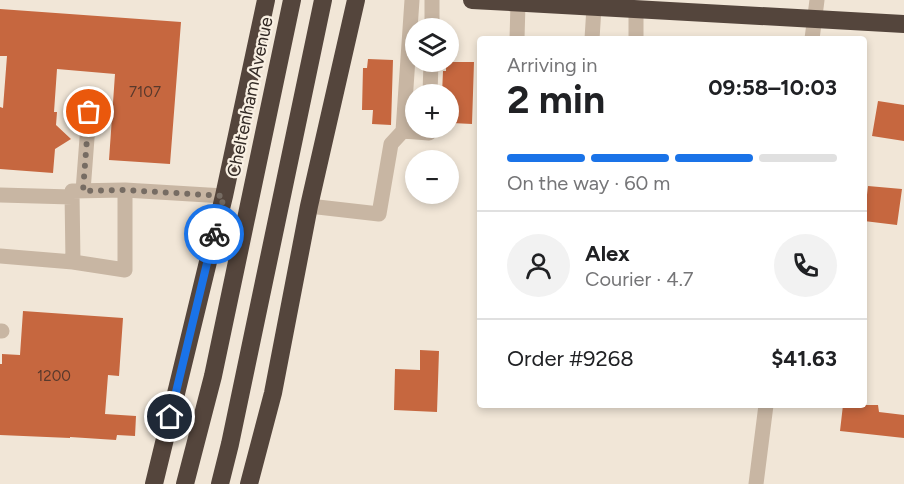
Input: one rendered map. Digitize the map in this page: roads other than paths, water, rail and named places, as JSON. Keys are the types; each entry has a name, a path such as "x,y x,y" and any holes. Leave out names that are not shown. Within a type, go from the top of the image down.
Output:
{"highway":[{"path":"154,484 224,196 266,0"},
{"name":"Cheltenham Avenue","path":"184,484 213,376 292,0"},
{"path":"220,484 323,0"},
{"path":"249,484 273,393 309,206 356,0"},
{"path":"472,0 904,24"}],"street":[{"path":"309,206 379,214 391,144 403,131 412,0"},
{"path":"432,0 432,18"},
{"path":"812,36 817,0"},
{"path":"517,36 518,3"},
{"path":"592,36 594,7"},
{"path":"636,10 636,36"},
{"path":"73,262 78,194 89,112"},
{"path":"0,195 78,194 125,190 224,196"},
{"path":"0,256 73,262 125,270 125,190"},
{"path":"756,484 766,408"}]}
